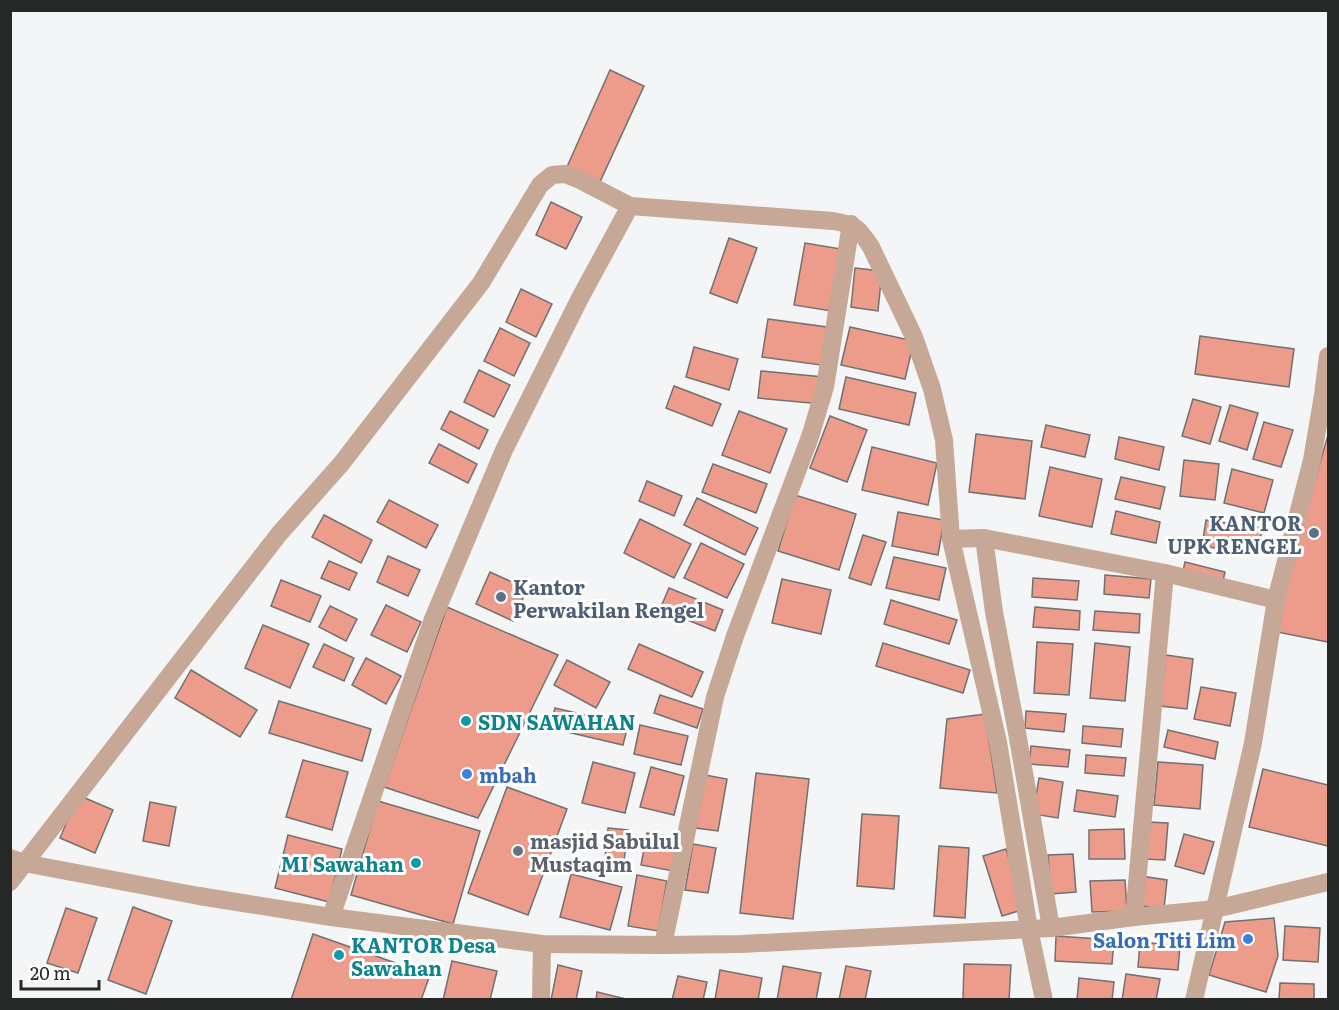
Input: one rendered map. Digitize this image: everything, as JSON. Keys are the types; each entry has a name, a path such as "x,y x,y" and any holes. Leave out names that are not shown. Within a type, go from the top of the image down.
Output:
{"street":[{"path":"10,882 17,860 279,534 341,464 481,283 540,184 552,175 565,174 630,206 833,220 851,224 871,247 914,337 932,389 967,538 998,742 1040,928"},
{"path":"331,917 433,619 504,450 580,298 630,206"},
{"path":"663,945 715,698 735,636 810,437 825,387 851,224"},
{"path":"1194,999 1253,743 1276,600 1312,459 1329,356"},
{"path":"967,538 1165,573 1276,600"},
{"path":"967,538 994,612 1018,738 1040,928 1044,999"},
{"path":"1134,917 1165,573"},
{"path":"17,860 199,896 331,917 542,944 741,944 1040,928 1215,909 1329,882"},
{"path":"541,999 542,944"}],"building":[{"path":"610,70 644,86 599,184 566,169"},
{"path":"551,202 582,217 566,249 536,235"},
{"path":"729,238 757,248 737,303 710,293"},
{"path":"805,243 841,249 831,311 794,305"},
{"path":"855,268 882,271 878,311 851,307"},
{"path":"521,289 552,304 536,337 506,322"},
{"path":"768,319 827,327 821,365 762,357"},
{"path":"850,327 914,341 905,379 841,365"},
{"path":"500,328 530,343 514,376 484,361"},
{"path":"1200,336 1294,349 1289,387 1195,374"},
{"path":"694,347 738,359 729,390 686,377"},
{"path":"479,370 510,385 494,417 464,402"},
{"path":"761,371 823,377 821,404 758,398"},
{"path":"846,377 916,393 909,425 839,409"},
{"path":"674,386 721,404 712,426 666,408"},
{"path":"1193,399 1221,407 1210,444 1182,436"},
{"path":"1230,405 1258,413 1247,450 1219,441"},
{"path":"450,411 488,430 479,449 441,429"},
{"path":"739,411 787,429 770,473 722,455"},
{"path":"830,416 867,430 847,482 810,468"},
{"path":"1264,422 1293,430 1281,467 1253,459"},
{"path":"1046,425 1090,435 1085,457 1041,447"},
{"path":"976,434 1032,441 1025,499 969,492"},
{"name":"KANTOR UPK RENGEL","path":"1328,435 1328,642 1272,631"},
{"path":"1119,437 1164,447 1159,470 1115,459"},
{"path":"439,444 477,464 468,483 429,463"},
{"path":"872,447 937,463 928,505 862,490"},
{"path":"1184,460 1219,464 1215,500 1180,496"},
{"path":"713,464 767,484 756,513 702,492"},
{"path":"1050,467 1102,479 1092,527 1039,516"},
{"path":"1232,469 1273,480 1264,513 1224,503"},
{"path":"1121,477 1165,487 1160,509 1115,499"},
{"path":"647,481 682,496 674,516 639,501"},
{"path":"795,495 856,514 839,570 778,551"},
{"path":"697,498 758,528 745,555 684,525"},
{"path":"389,500 438,525 426,548 377,522"},
{"path":"1116,511 1160,522 1156,543 1111,534"},
{"path":"898,512 944,520 938,555 892,546"},
{"path":"324,515 372,540 361,563 312,537"},
{"path":"640,519 691,544 674,578 624,553"},
{"path":"1206,520 1262,528 1258,555 1202,546"},
{"path":"863,535 886,542 871,585 849,578"},
{"path":"701,543 744,564 727,598 684,578"},
{"path":"388,556 420,570 408,596 377,582"},
{"path":"894,557 946,568 939,600 886,588"},
{"path":"329,561 357,573 349,590 321,578"},
{"path":"1185,562 1225,572 1221,590 1181,580"},
{"name":"Kantor Perwakilan Rengel","path":"490,572 527,589 513,621 476,604"},
{"path":"1105,575 1151,579 1149,598 1104,594"},
{"path":"1033,578 1079,581 1077,600 1032,597"},
{"path":"782,579 831,590 821,634 772,623"},
{"path":"281,580 321,596 310,622 271,606"},
{"path":"669,588 723,610 715,631 660,609"},
{"path":"891,600 957,620 949,644 884,624"},
{"path":"386,605 421,622 407,652 371,635"},
{"path":"330,606 357,619 346,641 319,627"},
{"name":"SDN SAWAHAN","path":"447,607 558,655 478,818 384,787"},
{"path":"1035,607 1080,611 1079,630 1033,627"},
{"path":"1095,611 1140,614 1139,633 1093,630"},
{"path":"263,625 309,644 290,688 245,668"},
{"path":"1037,642 1073,644 1069,695 1034,693"},
{"path":"883,643 970,670 963,693 876,666"},
{"path":"1095,643 1130,647 1125,701 1090,698"},
{"path":"324,644 354,658 344,681 313,667"},
{"path":"639,644 703,672 692,697 628,669"},
{"path":"1166,655 1193,659 1187,709 1160,706"},
{"path":"366,658 401,676 386,704 352,685"},
{"path":"567,660 610,682 596,708 554,685"},
{"path":"191,670 257,710 240,737 175,698"},
{"path":"1201,687 1236,693 1230,726 1194,719"},
{"path":"660,695 703,709 697,728 654,713"},
{"path":"279,701 371,729 362,761 269,733"},
{"path":"555,708 628,725 623,745 550,728"},
{"path":"1026,711 1066,714 1064,732 1025,728"},
{"path":"985,714 997,793 940,788 947,719"},
{"path":"640,725 688,736 681,765 634,754"},
{"path":"1083,726 1123,729 1121,747 1082,743"},
{"path":"1168,730 1218,742 1215,759 1164,747"},
{"path":"1031,746 1070,750 1068,767 1029,764"},
{"path":"1086,755 1126,758 1124,776 1085,773"},
{"path":"303,760 348,772 332,830 286,817"},
{"path":"593,762 635,773 625,813 582,803"},
{"path":"1158,762 1203,765 1200,809 1154,805"},
{"path":"651,767 684,776 674,815 640,807"},
{"path":"1263,769 1328,785 1328,846 1249,827"},
{"path":"756,773 809,779 793,919 740,913"},
{"path":"705,775 727,779 718,831 696,828"},
{"path":"1039,778 1063,782 1058,818 1033,814"},
{"name":"masjid Sabulul Mustaqim","path":"507,787 567,809 528,915 468,893"},
{"path":"1077,790 1118,796 1115,817 1074,811"},
{"path":"78,795 113,810 95,853 60,838"},
{"name":"MI Sawahan","path":"378,801 480,831 453,924 351,895"},
{"path":"150,802 176,807 169,846 143,841"},
{"path":"862,814 899,816 894,889 857,886"},
{"path":"1147,822 1168,823 1165,860 1144,859"},
{"path":"608,828 628,830 623,869 604,867"},
{"path":"1124,829 1125,859 1089,859 1089,830"},
{"path":"647,833 680,839 673,871 641,865"},
{"path":"1184,834 1214,842 1204,874 1175,866"},
{"path":"288,835 342,849 329,902 275,888"},
{"path":"693,844 716,848 708,893 685,890"},
{"path":"939,846 969,848 965,918 934,916"},
{"path":"1006,849 1025,909 1002,916 983,856"},
{"path":"1073,854 1076,892 1051,894 1048,855"},
{"path":"571,874 622,887 610,930 560,917"},
{"path":"637,875 667,881 658,931 628,926"},
{"path":"1141,876 1167,880 1164,909 1136,905"},
{"path":"1125,880 1127,911 1092,912 1090,881"},
{"path":"133,907 172,921 146,994 108,980"},
{"path":"66,908 97,918 78,973 47,963"},
{"name":"Salon Titi Lim","path":"1274,918 1278,956 1266,992 1209,975 1225,922"},
{"path":"1285,926 1320,928 1318,962 1283,960"},
{"name":"KANTOR Desa Sawahan","path":"313,934 430,975 421,1000 291,1000"},
{"path":"1056,936 1114,940 1112,964 1055,961"},
{"path":"1140,942 1180,946 1178,970 1138,967"},
{"path":"452,961 497,971 490,1000 443,1000"},
{"path":"964,964 1011,965 1009,1000 963,1000"},
{"path":"558,965 582,971 576,1000 551,1000"},
{"path":"783,966 821,973 816,1000 777,1000"},
{"path":"846,966 871,971 865,1000 839,1000"},
{"path":"720,970 762,978 758,1000 715,1000"},
{"path":"1126,974 1160,979 1156,1000 1122,1000"},
{"path":"678,976 707,982 703,1000 672,1000"},
{"path":"1079,978 1114,982 1112,1000 1077,1000"},
{"path":"1280,983 1314,984 1314,1000 1279,1000"},
{"path":"597,992 630,1000 596,1000"}],"place":[{"name":"KANTOR UPK RENGEL","path":"1314,533"},
{"name":"Kantor Perwakilan Rengel","path":"501,597"},
{"name":"SDN SAWAHAN","path":"466,721"},
{"name":"mbah","path":"467,774"},
{"name":"masjid Sabulul Mustaqim","path":"518,851"},
{"name":"MI Sawahan","path":"416,863"},
{"name":"Salon Titi Lim","path":"1248,939"},
{"name":"KANTOR Desa Sawahan","path":"339,955"}]}
